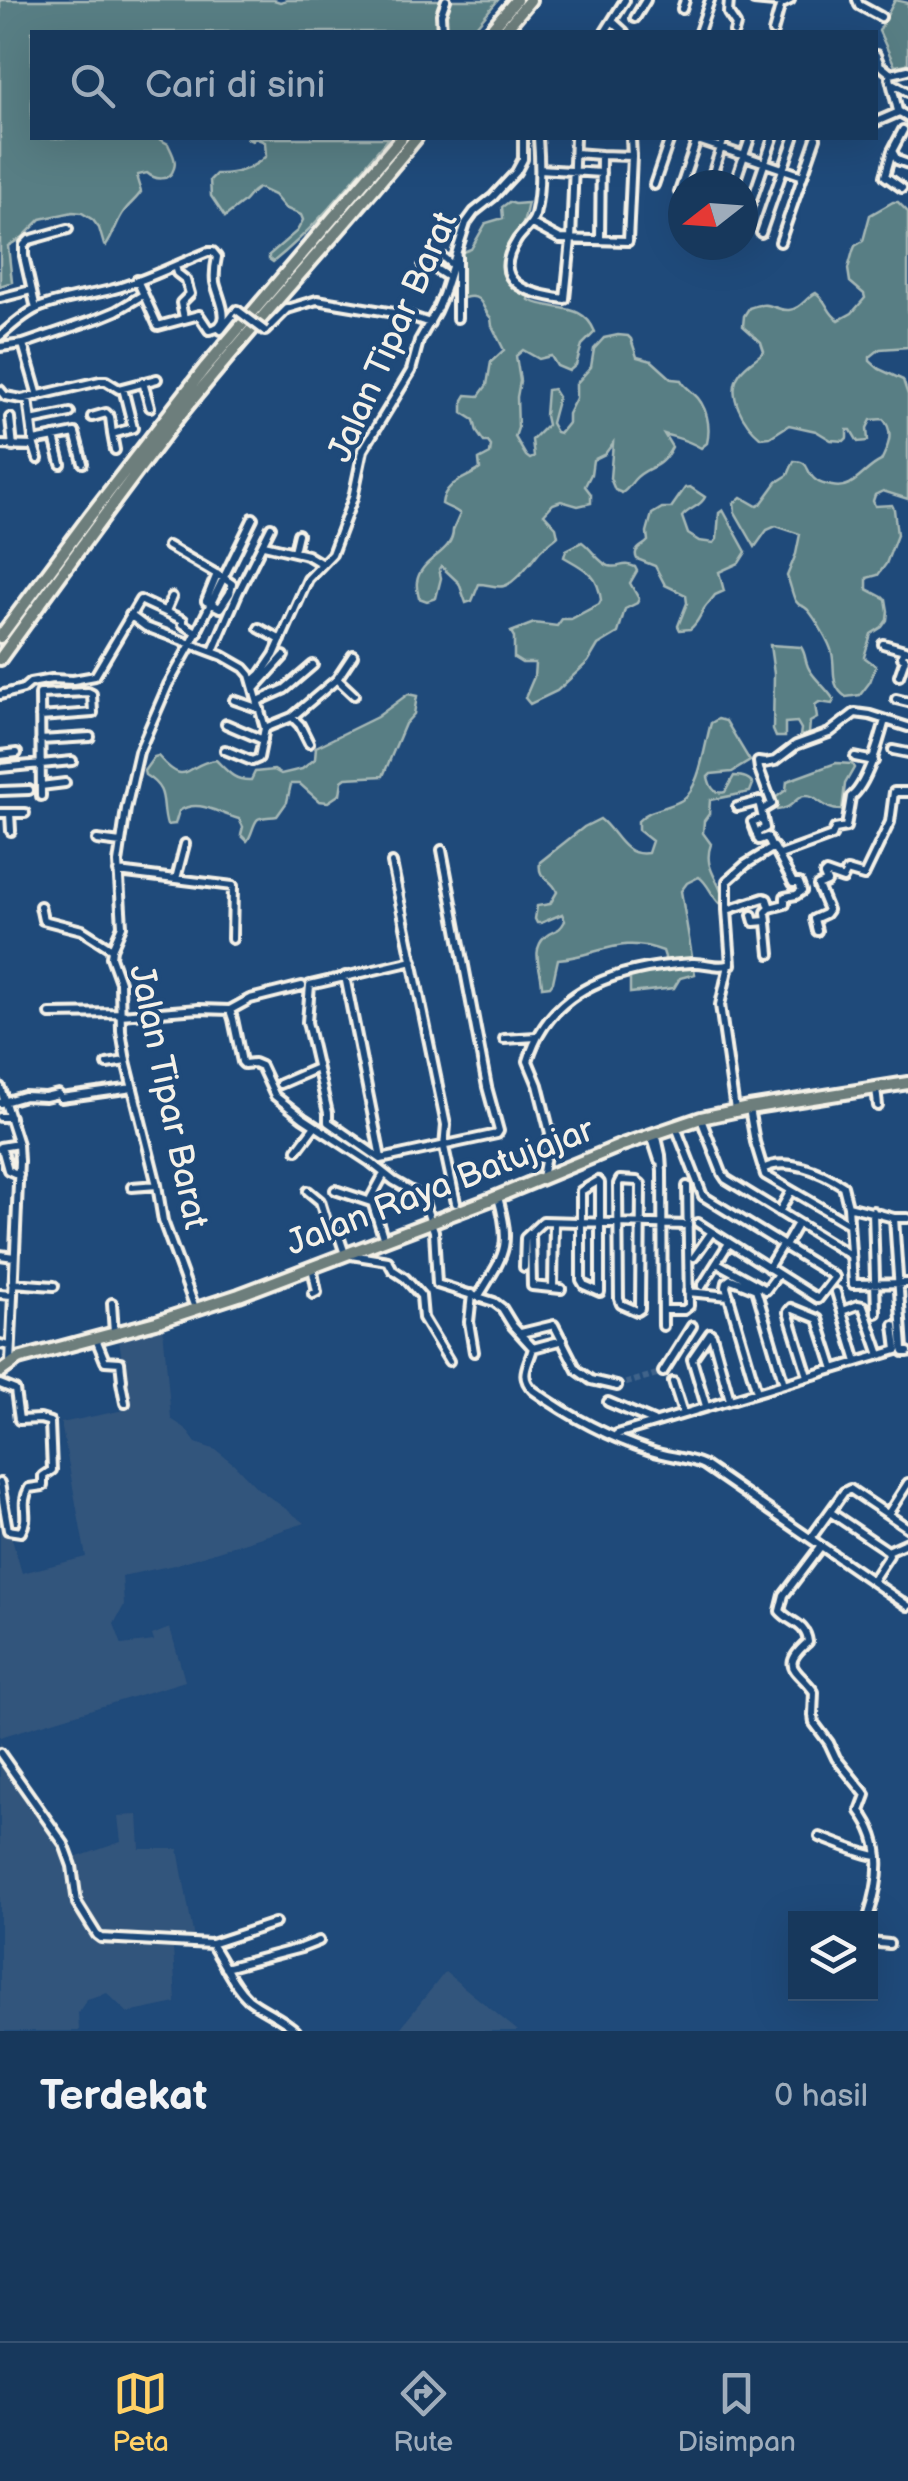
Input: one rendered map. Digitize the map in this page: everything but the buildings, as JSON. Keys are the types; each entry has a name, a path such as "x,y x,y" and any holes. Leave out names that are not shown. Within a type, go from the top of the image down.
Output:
{"highway":[{"path":"491,30 516,0"},
{"path":"505,30 530,0"},
{"path":"0,637 204,369 399,140"},
{"path":"0,659 180,415 414,140"},
{"name":"Jalan Raya Batujajar","path":"5,1368 50,1349 114,1334 239,1294 700,1118 908,1083"}],"street":[{"path":"442,30 440,14 446,0"},
{"path":"606,30 626,0"},
{"path":"636,18 646,0"},
{"path":"682,9 685,0"},
{"path":"700,30 710,0"},
{"path":"729,0 728,13 736,25 735,30"},
{"path":"754,0 785,2 774,30"},
{"path":"857,0 881,18"},
{"path":"612,22 622,30"},
{"path":"878,60 908,92"},
{"path":"891,78 908,70"},
{"path":"891,78 899,112 908,117"},
{"path":"878,121 899,112"},
{"path":"902,188 885,176 903,130"},
{"name":"Jalan Tipar Barat","path":"254,684 281,640 308,580 332,554 353,498 363,450 411,371 419,341 430,324 470,217 520,165 523,140"},
{"path":"538,140 540,169 532,224 518,239 506,264 507,272 512,282 534,293 566,299 575,140"},
{"path":"532,224 571,240 628,241 631,140"},
{"path":"654,186 666,140"},
{"path":"686,170 694,140"},
{"path":"701,140 803,176"},
{"path":"713,170 723,140"},
{"path":"739,170 749,140"},
{"path":"758,178 771,140"},
{"path":"761,233 793,140"},
{"path":"780,242 815,140"},
{"path":"892,151 897,160 908,164"},
{"path":"575,153 632,156"},
{"path":"600,239 601,155"},
{"path":"540,169 601,173"},
{"path":"36,309 24,256 26,242 68,228"},
{"path":"457,250 457,318"},
{"path":"0,336 36,309 115,289 208,252 216,254 216,287 224,314 218,328"},
{"path":"444,258 452,265"},
{"path":"175,266 190,294 181,302 184,318"},
{"path":"423,266 448,278"},
{"path":"137,280 158,326 199,315 207,328 221,330 237,310 265,332 287,308 317,300 406,314 430,324"},
{"path":"0,298 32,290"},
{"path":"0,347 23,344 116,311 144,294"},
{"path":"23,344 38,396"},
{"path":"0,390 16,399 100,380 118,389 158,379"},
{"path":"144,382 150,407"},
{"path":"112,434 133,427 123,388"},
{"path":"28,398 38,459"},
{"path":"31,421 70,413"},
{"path":"92,416 108,414 115,450"},
{"path":"10,418 13,446"},
{"path":"0,445 34,444 75,433 83,464"},
{"path":"54,437 61,464"},
{"name":"Jalan Tipar Barat","path":"195,1308 164,1225 126,1062 120,982 111,957 122,926 118,872 126,808 140,749 168,685 213,604 221,576 254,518"},
{"path":"213,651 271,527"},
{"path":"294,551 298,534"},
{"path":"264,545 307,555 322,564"},
{"path":"168,546 221,576"},
{"path":"166,612 172,597"},
{"path":"0,695 52,679 95,676 140,600 183,620 183,624 198,632"},
{"path":"130,615 144,626 213,651 244,668 254,684 265,728 259,758 254,762 224,750"},
{"path":"258,628 281,640"},
{"path":"883,644 905,651 903,672"},
{"path":"265,728 292,717 337,679 354,655"},
{"path":"254,684 284,656"},
{"path":"234,700 260,706 313,664"},
{"path":"337,679 354,695"},
{"path":"40,717 94,714 92,694 42,693 40,717 41,796"},
{"path":"896,699 908,702"},
{"path":"772,848 767,837 759,840 756,833 765,828 761,810 769,797 758,762 775,761 796,745 829,733 852,714 908,726"},
{"path":"292,717 308,742"},
{"path":"780,855 846,827 852,795 857,793 874,760 885,720"},
{"path":"226,724 263,740"},
{"path":"40,740 90,737"},
{"path":"892,750 908,754"},
{"path":"0,755 17,754"},
{"path":"855,757 874,760"},
{"path":"0,768 72,761"},
{"path":"40,786 65,783"},
{"path":"0,791 29,790"},
{"path":"817,931 814,919 828,910 818,886 827,882 824,875 826,872 843,879 846,871 864,876 890,823 894,791 908,792"},
{"path":"737,807 761,810"},
{"path":"10,813 11,831"},
{"path":"0,814 25,813"},
{"path":"97,840 121,843"},
{"path":"176,879 185,844"},
{"path":"735,1110 720,1005 731,964 727,881 745,864 776,848 792,883 799,883 802,891 785,897 786,904 766,912 770,954"},
{"path":"413,961 310,985 307,1022 328,1122 381,1159 499,1132 442,850"},
{"path":"392,863 446,1125 444,1147 456,1203"},
{"path":"118,872 234,887 232,939"},
{"path":"728,910 764,898 770,908"},
{"path":"40,906 42,920 82,930 112,949"},
{"path":"753,919 767,924"},
{"path":"542,1179 550,1133 528,1063 536,1036 557,1010 580,991 612,975 694,963 728,965"},
{"path":"345,976 381,1159"},
{"path":"50,1014 230,1010 250,1000 302,986"},
{"path":"230,1010 242,1062 261,1066 276,1096 422,1197 434,1231 438,1286 491,1300 533,1348"},
{"path":"504,1039 536,1036"},
{"path":"107,1064 126,1062"},
{"path":"280,1084 318,1068"},
{"path":"0,1087 18,1144 19,1175 10,1346 5,1368"},
{"path":"3,1103 24,1096 58,1094 62,1098 133,1088"},
{"path":"876,1088 878,1106"},
{"path":"749,1108 766,1175 849,1224"},
{"path":"0,1117 10,1117"},
{"path":"700,1118 724,1177 850,1255"},
{"path":"297,1150 315,1126"},
{"path":"676,1127 703,1196 835,1277 818,1299 698,1224"},
{"path":"654,1134 662,1155 663,1326"},
{"path":"18,1144 0,1148 8,1170 19,1175"},
{"path":"763,1170 784,1164 816,1172 843,1186 848,1206 852,1284 908,1283"},
{"path":"384,1174 371,1202 384,1240"},
{"path":"620,1180 637,1180 641,1184 637,1311 620,1302 620,1224 618,1184 620,1180"},
{"path":"598,1181 600,1223 600,1292 581,1280 582,1189 598,1181"},
{"path":"132,1187 157,1185"},
{"path":"663,1310 686,1310 689,1306 687,1186"},
{"path":"335,1190 371,1202"},
{"path":"308,1191 321,1202 327,1224 335,1224 345,1254 388,1261 421,1296 423,1318 449,1361"},
{"path":"779,1212 791,1192"},
{"path":"474,1352 469,1322 475,1296 499,1262 505,1244 506,1224 498,1197"},
{"path":"848,1206 908,1218"},
{"path":"873,1212 876,1312"},
{"path":"894,1218 902,1349 908,1352"},
{"path":"554,1222 557,1288 532,1286 524,1238 543,1222 554,1222 581,1222 620,1224 688,1224"},
{"path":"768,1268 798,1224"},
{"path":"694,1257 711,1232"},
{"path":"702,1286 729,1244"},
{"path":"0,1255 14,1257"},
{"path":"514,1262 528,1269"},
{"path":"717,1263 766,1290 778,1274"},
{"path":"312,1267 317,1292 313,1294"},
{"path":"756,1392 726,1285 732,1279 756,1289 784,1384"},
{"path":"12,1283 54,1286"},
{"path":"688,1292 729,1296"},
{"path":"836,1292 857,1362"},
{"path":"0,1294 12,1294"},
{"path":"112,1303 114,1334"},
{"path":"842,1311 863,1306 880,1355"},
{"path":"808,1376 788,1312 791,1308 818,1318 834,1369"},
{"path":"521,1333 554,1324 578,1370 591,1380 617,1386"},
{"path":"617,1434 898,1350 894,1325"},
{"path":"664,1372 692,1326"},
{"path":"706,1406 692,1359 710,1333 730,1400"},
{"path":"96,1339 105,1362 120,1362 126,1402"},
{"path":"533,1348 562,1340"},
{"path":"0,1344 10,1346"},
{"path":"533,1348 524,1376 540,1396 608,1436 704,1465 908,1606"},
{"path":"673,1382 684,1413"},
{"path":"0,1384 14,1388 19,1420 50,1422 52,1470 43,1476 43,1486 31,1488 25,1496 27,1524 21,1532 8,1530 0,1483"},
{"path":"672,1417 677,1399"},
{"path":"608,1402 654,1422"},
{"path":"888,1514 908,1483"},
{"path":"811,1538 850,1489 908,1528"},
{"path":"830,1512 888,1552"},
{"path":"888,1552 908,1542"},
{"path":"821,1546 788,1590 780,1610 807,1635 808,1642 794,1654 793,1663 798,1676 814,1692 812,1715 819,1732 865,1792 860,1811 876,1838 878,1856 877,1893 871,1911"},
{"path":"872,1581 888,1552"},
{"path":"0,1753 64,1844 72,1866 77,1903 97,1936 211,1944 275,1923"},
{"path":"820,1837 878,1856"},
{"path":"225,1968 319,1941"},
{"path":"878,1943 889,1944"},
{"path":"211,1944 230,1977 250,2000 296,2031"},
{"path":"280,1954 284,1966"}],"shaded area":[{"path":"163,1327 171,1419 185,1428 196,1443 216,1450 257,1488 305,1523 174,1565 122,1576 124,1605 114,1624 122,1645 154,1641 152,1635 170,1628 185,1681 0,1737 0,1499 22,1573 86,1557 61,1423 129,1409 119,1339"},
{"path":"0,1742 75,1858 121,1842 118,1816 138,1815 140,1849 178,1849 194,1939 173,1948 176,2003 128,2013 107,1993 87,1999 78,2013 79,2031 0,2031"},
{"path":"445,1972 518,2031 398,2031"}],"green space":[{"path":"0,0 498,0 473,30 30,30 30,140 161,140 168,144 175,165 166,178 138,175 141,192 123,213 106,246 99,228 82,213 41,219 8,246 12,282 0,286"},
{"path":"895,0 908,3 908,62 895,66 879,31"},
{"path":"260,140 386,140 319,219 273,262 269,255 297,231 303,220 301,215 259,188 225,217 211,196 210,180 216,174 255,164 266,156 265,142"},
{"path":"509,202 528,203 522,228 504,261 504,275 527,293 529,300 575,311 590,322 595,332 582,345 576,365 569,371 557,366 551,356 539,359 523,350 516,356 520,381 515,437 526,456 534,457 532,440 547,425 547,390 553,389 558,397 551,423 560,433 568,423 576,384 591,367 594,349 604,338 618,335 631,339 637,357 652,361 672,379 681,380 698,398 707,416 707,443 701,448 664,434 672,447 667,455 622,493 615,490 610,478 613,443 605,454 593,460 585,486 591,503 553,504 544,514 556,527 558,536 513,581 501,586 479,584 472,601 466,603 459,583 441,566 436,598 427,601 419,598 419,574 448,545 460,514 442,504 444,497 451,486 480,469 479,460 490,454 491,446 477,432 474,420 463,413 463,400 466,395 479,396 487,385 491,362 504,350 479,300 454,300 451,288 460,279 460,253 471,249 486,223 503,218 502,207"},
{"path":"893,202 908,212 908,347 880,349 870,361 903,380 908,395 908,499 883,491 873,501 875,506 892,505 894,509 897,535 886,564 878,575 867,578 867,589 886,599 887,620 871,634 864,657 876,666 870,682 860,695 846,697 835,682 828,643 811,614 795,600 787,576 800,534 776,526 767,530 755,547 734,503 741,497 757,506 761,504 777,482 788,475 794,461 806,465 820,483 846,485 881,461 889,429 883,419 871,420 868,441 858,442 851,430 847,430 844,441 831,440 816,431 789,425 761,438 738,408 735,390 740,373 764,351 761,342 743,326 749,308 768,305 793,309 816,293 839,320 852,313 865,298 850,282 848,269 853,251 863,241 870,215"},
{"path":"685,488 705,497 682,517 688,534 699,541 714,543 719,513 723,510 746,552 739,563 719,572 724,591 715,595 693,627 680,630 686,595 665,585 655,566 637,559 636,553 648,541 652,514 671,508"},
{"path":"582,542 605,564 635,567 637,571 630,583 639,599 625,609 618,633 598,645 588,662 557,691 530,704 525,698 535,663 522,663 514,658 511,632 534,623 557,626 562,619 571,619 599,604 594,578 564,557 566,550"},
{"path":"770,645 801,647 809,669 834,700 832,704 815,705 817,718 810,722 809,734 800,736 797,722 785,723 785,737 776,737"},
{"path":"408,694 417,696 414,714 405,724 383,776 346,778 340,794 328,802 319,801 300,784 291,784 287,802 277,816 258,819 247,841 241,835 239,819 201,806 186,807 179,811 175,824 167,825 161,792 145,775 144,771 158,756 181,773 216,760 231,774 245,780 251,780 255,772 274,770 281,774 302,769 315,759 316,747 377,717"},
{"path":"718,719 726,721 750,761 732,772 711,774 711,786 715,791 725,792 734,776 753,784 750,792 710,800 704,821 703,833 711,844 710,867 724,903 719,903 699,877 681,891 695,974 680,978 674,988 630,993 630,975 663,971 665,957 663,951 648,946 622,945 558,959 553,982 542,987 538,948 565,921 562,914 541,923 535,919 537,906 550,904 557,892 541,873 540,862 600,819 626,847 648,853 652,841 638,830 638,821 688,794 698,776 711,723"},
{"path":"836,763 852,764 854,768 845,784 842,810 805,796 777,810 775,798 786,790 787,781"}],"tunnel":[{"path":"617,1386 663,1372"}]}
